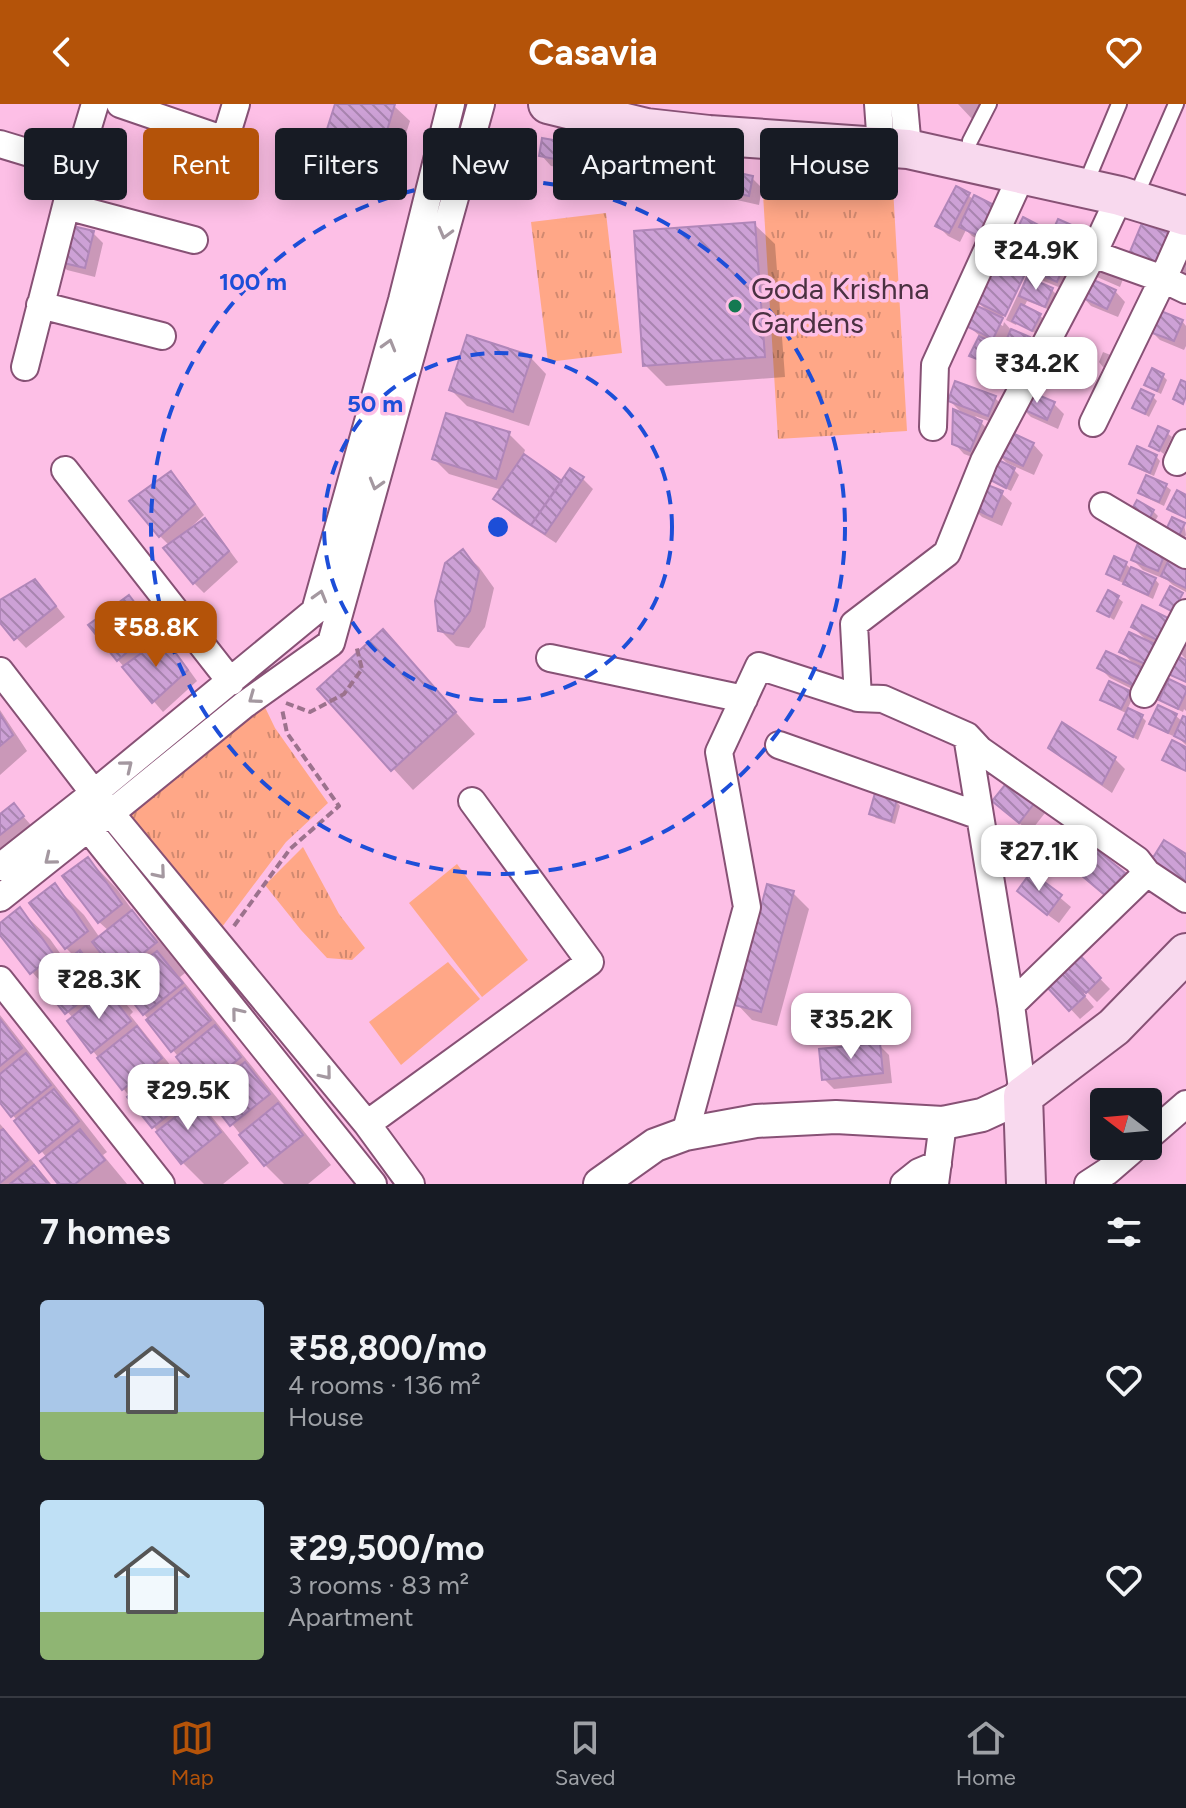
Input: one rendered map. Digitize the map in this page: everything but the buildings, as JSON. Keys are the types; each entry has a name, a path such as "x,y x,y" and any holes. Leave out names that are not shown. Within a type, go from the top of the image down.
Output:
{"main road":[{"path":"548,104 646,128 709,135 893,125 1022,174 1131,189 1186,192"},
{"path":"659,104 753,115 893,125 970,141 1091,171 1186,216"},
{"path":"1026,1184 1023,1096 1114,1027 1186,953"}],"street":[{"path":"88,128 95,104"},
{"path":"120,104 225,140 236,104"},
{"path":"0,867 102,803 331,643 386,401 402,300 451,104"},
{"path":"0,898 88,828 102,803 231,682 315,611 481,104"},
{"path":"0,144 24,151"},
{"path":"933,427 935,365 1022,174"},
{"path":"858,698 854,624 947,553 984,461 1093,254 1131,189"},
{"path":"25,367 68,200"},
{"path":"66,206 194,240"},
{"path":"1093,423 1174,285 1186,227"},
{"path":"1093,254 1174,285"},
{"path":"40,305 162,336"},
{"path":"65,470 231,682"},
{"path":"1103,506 1186,555"},
{"path":"1144,694 1186,613"},
{"path":"550,658 744,699"},
{"path":"685,1134 747,907 719,752 759,666 858,698 883,699 967,736 980,750 1137,860 1147,873 1186,899"},
{"path":"0,671 102,803 221,947 354,1134 373,1184"},
{"path":"603,1183 655,1145 685,1134 756,1121 836,1117 943,1123 982,1115 1023,1096 967,736"},
{"path":"779,745 980,816"},
{"path":"354,1134 590,962 472,801"},
{"path":"88,828 354,1134 411,1184"},
{"path":"1011,1005 1147,873"},
{"path":"0,980 161,1184"},
{"path":"1162,1128 1182,1116"},
{"path":"904,1184 919,1172 936,1174 943,1123"},
{"path":"1106,1180 1124,1160"}],"lane":[{"path":"970,141 989,104"},
{"path":"1091,171 1119,104"},
{"path":"1131,189 1176,104"}],"path":[{"path":"221,947 290,849 339,806 287,733 280,700 310,712 344,694 362,669 355,641 331,643"}],"green space":[{"path":"763,200 894,200 907,431 778,439"},
{"path":"606,213 622,353 548,362 531,222"},
{"path":"262,701 275,728 328,803 286,842 219,931 126,815"},
{"path":"303,847 339,914 365,948 352,960 327,958 265,885"},
{"path":"457,864 528,960 482,997 409,903"},
{"path":"448,962 480,999 401,1065 369,1022"}],"place":[{"name":"Goda Krishna Gardens","path":"735,306"}]}
